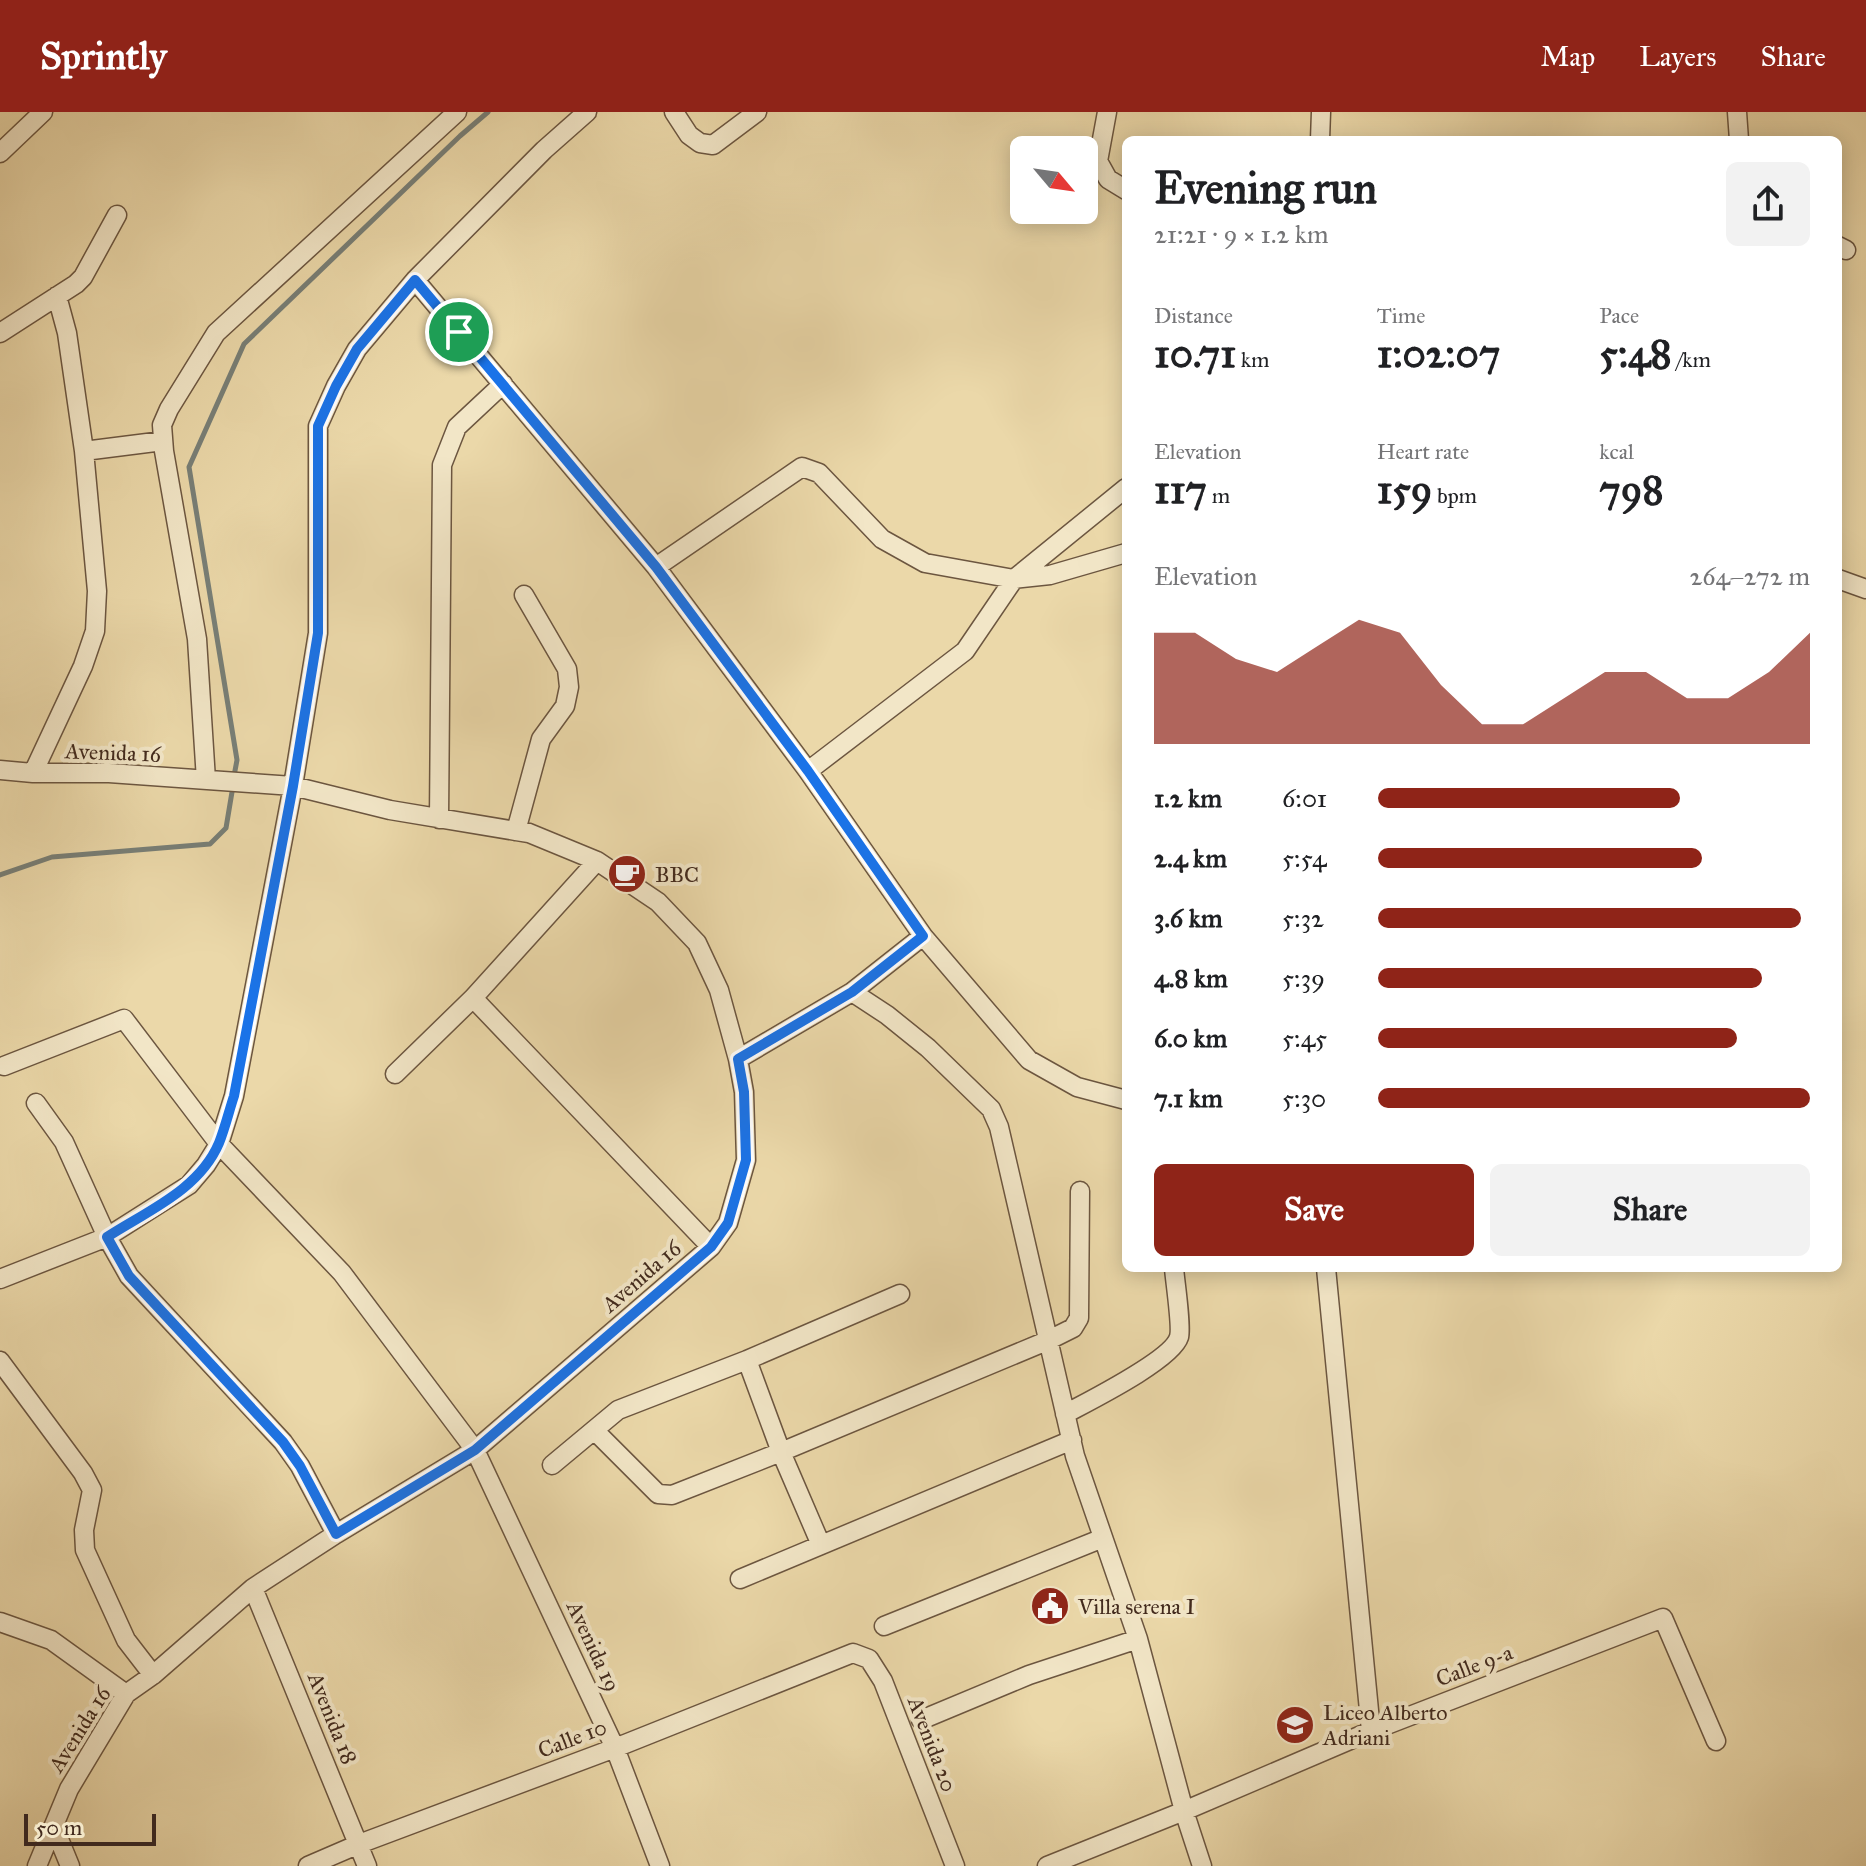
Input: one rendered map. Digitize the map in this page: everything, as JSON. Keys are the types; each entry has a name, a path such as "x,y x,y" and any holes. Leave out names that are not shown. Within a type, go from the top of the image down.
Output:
{"street":[{"path":"0,153 43,112"},
{"path":"216,781 197,639 162,425 216,333 457,112"},
{"path":"0,1279 107,1237 189,1185 219,1144 234,1096 293,786 318,633 318,426 357,349 415,280 544,150 587,112"},
{"path":"674,112 689,135 700,143 713,145 757,112"},
{"path":"1107,112 1098,161 1108,179 1122,188"},
{"path":"1320,136 1321,112"},
{"path":"1739,136 1740,112"},
{"path":"0,333 83,277 117,215"},
{"path":"415,280 656,567 808,771 923,936 1029,1060 1077,1087 1122,1099"},
{"path":"33,773 83,666 95,631 97,591 84,451 67,333 57,296"},
{"path":"439,819 442,465 457,427 503,384"},
{"path":"84,451 163,441"},
{"path":"656,567 802,467 819,473 882,539 925,563 1014,579 1050,575 1122,554"},
{"path":"808,771 965,651 1014,579 1122,491"},
{"path":"1842,580 1866,589"},
{"path":"516,831 541,739 565,706 569,687 567,669 524,595"},
{"name":"Avenida 16","path":"0,770 109,773 293,786 390,810 529,833 597,861 658,902 697,943 719,990 744,1092 746,1160 728,1223 711,1247 475,1450 253,1588 153,1675 126,1694 69,1789 37,1866"},
{"path":"395,1074 473,998 597,861"},
{"path":"738,1059 852,992 923,936"},
{"path":"852,992 928,1048 991,1109 999,1127 1075,1456 1138,1639 1202,1866"},
{"path":"473,998 711,1247"},
{"name":"Avenida 19","path":"4,1066 124,1019 219,1144 342,1273 475,1450 615,1748 660,1866"},
{"path":"36,1103 64,1142 107,1237 129,1276 283,1442 300,1466 336,1534"},
{"path":"594,1430 658,1494 672,1495 1049,1340 1073,1328 1079,1318 1080,1191"},
{"path":"1065,1414 1155,1363 1173,1347 1180,1336 1174,1272"},
{"path":"1326,1272 1371,1731"},
{"path":"552,1465 618,1410 747,1360 900,1294"},
{"path":"747,1360 781,1452 821,1545"},
{"path":"0,1361 83,1473 92,1490 84,1530 85,1550 126,1640 153,1675"},
{"path":"740,1579 1072,1440"},
{"path":"884,1626 1103,1538"},
{"name":"Avenida 18","path":"253,1588 367,1866"},
{"name":"Calle 9-a","path":"1047,1866 1371,1731 1663,1618 1716,1741"},
{"path":"0,1622 51,1640 126,1694"},
{"path":"921,1720 1029,1675 1138,1639"},
{"name":"Calle 10","path":"308,1866 853,1653"},
{"name":"Avenida 20","path":"853,1653 869,1659 883,1681 955,1866"},
{"path":"54,1827 70,1866"}],"waterway":[{"path":"234,776 237,760 189,467 244,344 488,112"},
{"path":"0,875 52,857 210,844 226,828 233,786"}],"place":[{"name":"BBC","path":"627,874"},
{"name":"Villa serena I","path":"1050,1606"},
{"name":"Liceo Alberto Adriani","path":"1295,1725"}],"route":[{"path":"415,280 459,332 656,567 808,771 923,936 852,992 738,1059 744,1092 746,1160 728,1223 711,1247 475,1450 336,1534 300,1466 283,1442 129,1276 107,1237 189,1185 219,1144 234,1096 293,786 318,633 318,426 357,349 415,280"}]}
